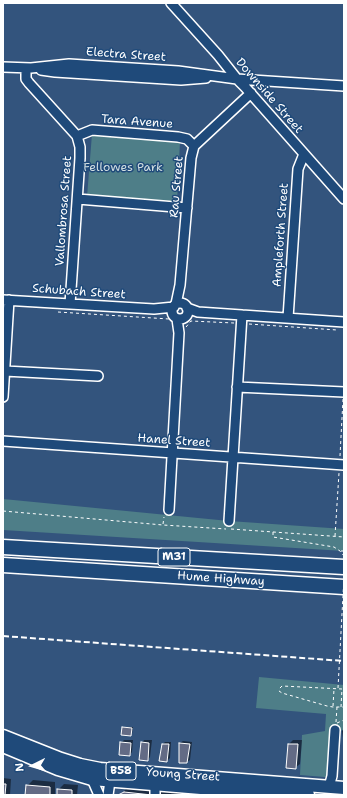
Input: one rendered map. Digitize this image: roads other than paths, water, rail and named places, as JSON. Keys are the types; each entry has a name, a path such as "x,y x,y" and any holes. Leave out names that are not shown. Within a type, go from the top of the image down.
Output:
{"highway":[{"name":"Hume Highway","path":"4,547 344,567"},
{"name":"Hume Highway","path":"3,566 344,587"}],"main road":[{"name":"Young Street","path":"3,736 80,765 100,769 329,792 344,788"},
{"name":"Young Street","path":"3,746 58,768 92,779 155,790 308,795"},
{"path":"100,769 110,781"}],"street":[{"name":"Downside Street","path":"174,4 237,79 344,199"},
{"name":"Electra Street","path":"3,68 29,68 69,64 178,71 220,78 344,86"},
{"path":"29,68 26,79 29,84 77,136"},
{"name":"Rau Street","path":"169,510 173,453 180,285 191,158 194,146 251,93"},
{"name":"Tara Avenue","path":"77,136 92,130 178,137 187,139 194,146"},
{"name":"Vallombrosa Street","path":"70,304 80,158 80,147 77,136"},
{"name":"Ampleforth Street","path":"288,318 298,169 304,154"},
{"path":"78,199 187,208"},
{"path":"3,397 6,300"},
{"name":"Schubach Street","path":"6,300 154,309 179,316 198,312 241,319 288,318 344,322"},
{"path":"230,521 232,457 241,319"},
{"path":"5,371 98,376"},
{"path":"237,387 344,392"},
{"name":"Hanel Street","path":"3,441 344,465"},
{"path":"329,792 332,776 336,727"},
{"path":"92,779 100,795"},
{"path":"108,795 110,781"}],"railway":[{"path":"3,636 344,661"}],"park label":[{"name":"Fellowes Park","path":"123,168"}]}
